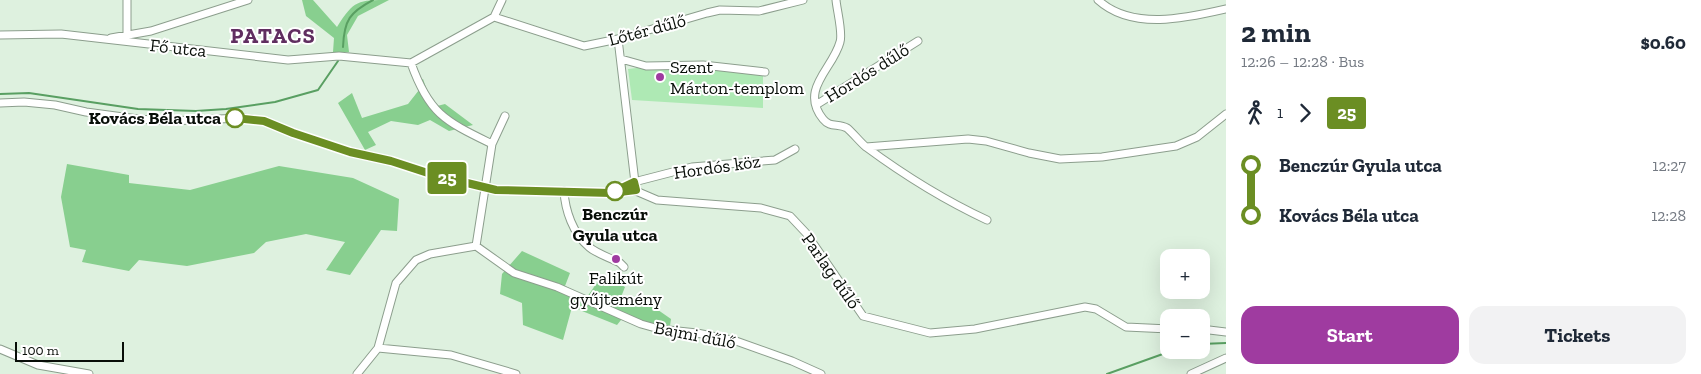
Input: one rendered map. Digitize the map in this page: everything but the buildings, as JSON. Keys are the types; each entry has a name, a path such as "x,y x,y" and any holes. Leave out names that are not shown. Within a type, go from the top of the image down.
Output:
{"street":[{"path":"127,0 128,35"},
{"path":"104,40 201,16 248,0"},
{"path":"492,144 444,118 428,102 420,88 411,63 494,17 502,0"},
{"name":"Lőtér dűlő","path":"494,17 584,46 618,39 720,10 759,11 803,0"},
{"name":"Hordós dűlő","path":"836,0 841,40 835,56 814,88 816,105 824,120 831,126 846,128 866,147"},
{"path":"1098,0 1130,16 1167,20 1226,9"},
{"name":"Fő utca","path":"0,35 61,34 288,60 339,56 411,63"},
{"path":"0,104 24,102 48,104 138,119 168,121 243,118 264,121 350,152 391,161 484,188 496,190 611,193 638,192 634,182 622,59 618,39"},
{"name":"Hordós dűlő","path":"816,105 918,41"},
{"path":"622,59 646,66 703,65 765,72"},
{"path":"866,147 968,139 986,141 1020,151 1060,159 1102,157 1176,146 1197,137 1226,114"},
{"path":"358,374 378,348 396,283 416,260 430,254 476,246 492,144 505,116"},
{"path":"866,147 895,169 964,210 987,220"},
{"name":"Hordós köz","path":"611,193 634,182 692,167 775,160 795,149"},
{"path":"564,191 567,209 578,234 589,247 624,267"},
{"name":"Parlag dűlő","path":"638,192 658,200 761,208 790,216 806,233 863,316 895,325 930,332 975,329 1085,308 1096,308 1126,327 1160,329"},
{"name":"Bajmi dűlő","path":"476,246 514,273 558,287 641,324 659,329 697,333 736,342 792,360 821,374"},
{"path":"1210,330 1226,332"},
{"path":"378,348 451,355 516,374"},
{"path":"0,349 38,365 89,374"},
{"path":"1191,374 1226,358"}],"green space":[{"path":"302,0 313,0 337,27 348,11 358,3 370,0 389,0 358,16 347,35 349,52 333,52 334,38 306,16"},
{"path":"670,64 763,72 763,108 632,100 628,69"},
{"path":"423,79 430,99 437,106 445,104 473,125 449,131 430,120 418,125 391,121 368,132 376,145 365,150 338,103 352,93 362,118 408,104 419,90 415,83"},
{"path":"67,164 129,175 129,183 190,190 279,166 353,178 399,199 397,231 381,230 350,275 326,270 345,242 306,234 266,242 254,253 187,266 139,260 129,271 82,262 86,250 70,247 61,197"},
{"path":"522,251 570,273 565,286 587,297 603,274 625,287 619,302 648,303 671,319 670,326 621,320 617,325 572,307 563,340 523,325 522,303 500,294 502,274"}],"waterway":[{"path":"343,47 345,30 350,18 359,9 373,0"},
{"path":"0,94 29,93 138,109 196,111 226,109 275,102 318,90 338,61"},
{"path":"1210,344 1226,343"},
{"path":"1107,374 1160,355"}],"bus line":[{"name":"25","path":"235,118 264,121 350,152 391,161 434,175 496,190 611,193 636,190 634,182 615,191"}],"place":[{"name":"Szent Márton-templom","path":"660,77"},
{"name":"Kovács Béla utca","path":"235,118"},
{"name":"Benczúr Gyula utca","path":"615,191"},
{"name":"Falikút gyűjtemény","path":"616,259"}],"district":[{"name":"PATACS","path":"273,35"}]}
